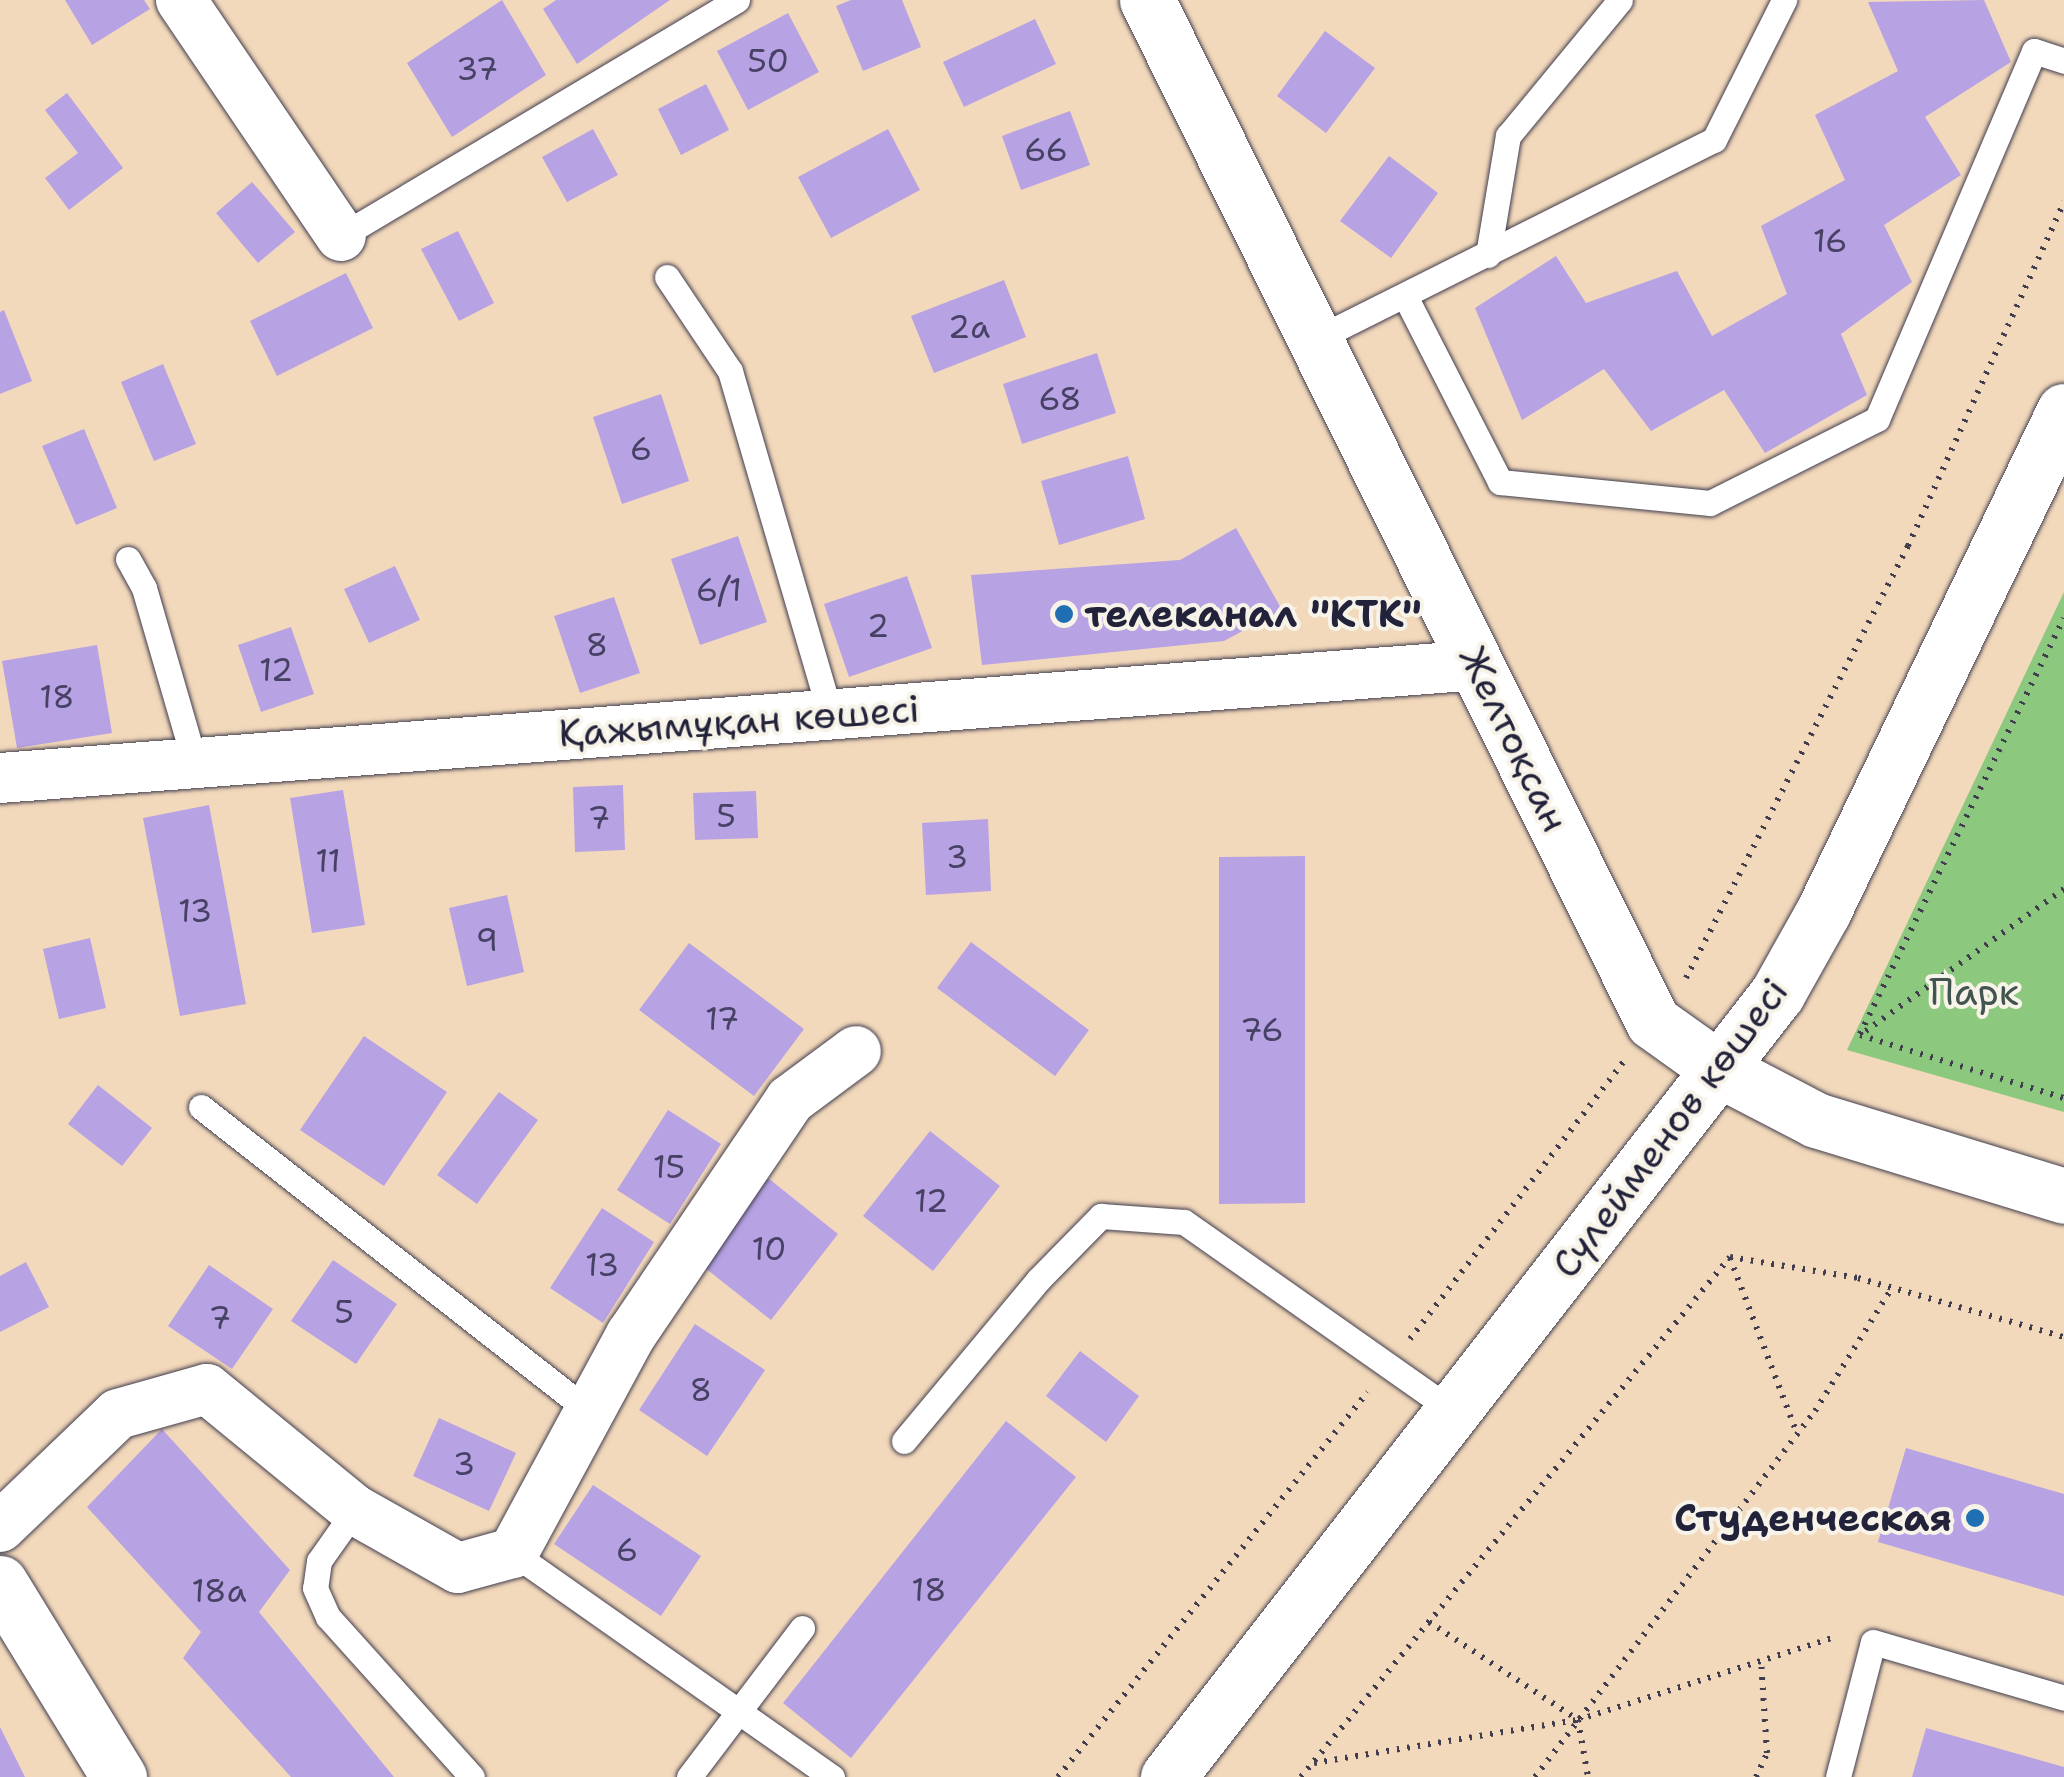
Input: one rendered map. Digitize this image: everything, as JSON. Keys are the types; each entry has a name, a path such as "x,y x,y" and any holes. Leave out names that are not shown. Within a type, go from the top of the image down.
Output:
{"street":[{"path":"181,0 340,236"},
{"name":"Желтоқсан","path":"1147,0 1653,1022 1720,1070 1816,1120 2064,1196"},
{"name":"Сүлейменов көшесі","path":"1168,1777 1777,994 1823,912 2064,411"},
{"name":"Қажымұқан көшесі","path":"0,778 1477,665"},
{"path":"0,1527 118,1414 207,1389 356,1510 458,1568 512,1553 631,1336 790,1100 856,1052"},
{"path":"0,1583 119,1777"}],"lane":[{"path":"340,236 737,0"},
{"path":"1488,255 1508,136 1620,0"},
{"path":"1316,339 1714,140 1784,0"},
{"path":"1405,296 1500,482 1710,503 1877,419 2034,51 2064,61"},
{"path":"667,277 730,371 830,714"},
{"path":"128,559 144,588 196,763"},
{"path":"201,1107 590,1412"},
{"path":"904,1441 1101,1216 1184,1222 1453,1411"},
{"path":"356,1510 319,1561 315,1588 328,1617 472,1777"},
{"path":"512,1553 832,1777"},
{"path":"688,1777 802,1628"},
{"path":"1838,1777 1873,1642 2064,1698"}],"path":[{"path":"1702,956 1908,546 2064,202"},
{"path":"1860,1035 2064,618"},
{"path":"1860,1035 2064,889"},
{"path":"1860,1035 2064,1098"},
{"path":"1730,1257 1892,1288 2064,1336"},
{"path":"1730,1257 1797,1434"},
{"path":"1301,1777 1730,1257"},
{"path":"1535,1777 1797,1434 1892,1288"},
{"path":"1429,1622 1578,1720 1588,1777"},
{"path":"1313,1763 1578,1720 1835,1637"},
{"path":"1756,1777 1767,1753 1762,1660"}],"green space":[{"name":"Парк","path":"2064,592 2064,1112 1847,1050"}],"building":[{"path":"65,0 144,0 150,9 92,45"},
{"path":"502,0 546,75 452,137 407,63"},
{"path":"556,0 670,0 577,64 543,9"},
{"path":"851,0 902,0 921,47 863,71 836,6"},
{"path":"1984,0 2011,62 1925,117 1961,175 1884,225 1912,282 1841,334 1867,395 1765,453 1724,390 1651,431 1604,369 1522,420 1475,308 1556,256 1586,303 1677,271 1712,336 1787,294 1761,226 1845,180 1815,115 1898,71 1868,2"},
{"path":"788,13 819,72 748,110 717,51"},
{"path":"1035,19 1056,64 964,107 943,62"},
{"path":"1325,31 1375,68 1326,133 1277,96"},
{"path":"706,84 729,130 681,155 658,109"},
{"path":"67,93 123,168 69,210 45,178 78,153 45,110"},
{"path":"1070,111 1090,165 1021,190 1002,136"},
{"path":"593,129 618,175 567,202 542,157"},
{"path":"888,129 920,190 831,238 798,177"},
{"path":"1389,156 1438,193 1391,258 1340,221"},
{"path":"252,182 295,232 258,263 216,213"},
{"path":"458,231 494,303 459,321 421,249"},
{"path":"346,273 373,328 277,376 250,321"},
{"path":"1004,280 1026,337 934,373 911,316"},
{"path":"4,310 32,381 0,394 0,312"},
{"path":"1097,353 1116,413 1022,444 1003,384"},
{"path":"163,364 196,444 154,461 121,382"},
{"path":"661,394 689,481 622,504 593,417"},
{"path":"84,429 117,508 76,525 42,446"},
{"path":"1128,456 1145,519 1059,545 1041,481"},
{"path":"1236,528 1282,610 1224,641 982,665 971,575 1180,560"},
{"path":"738,536 767,622 700,645 671,559"},
{"path":"395,566 420,620 369,643 344,589"},
{"path":"907,576 932,648 849,677 824,604"},
{"path":"614,597 640,673 580,693 554,616"},
{"path":"291,627 314,694 261,712 238,645"},
{"path":"97,645 112,733 17,748 2,661"},
{"path":"623,785 625,850 575,852 573,787"},
{"path":"343,790 365,925 312,933 290,798"},
{"path":"756,791 758,838 695,840 693,793"},
{"path":"209,805 246,1004 180,1016 143,818"},
{"path":"988,819 991,891 926,895 922,823"},
{"path":"1305,856 1305,1203 1219,1204 1219,857"},
{"path":"507,895 524,972 467,986 449,908"},
{"path":"90,938 106,1008 59,1019 43,949"},
{"path":"971,942 1089,1030 1055,1076 937,988"},
{"path":"689,943 804,1029 754,1096 639,1010"},
{"path":"364,1036 447,1092 384,1186 300,1130"},
{"path":"98,1085 152,1128 122,1166 68,1124"},
{"path":"499,1092 538,1120 477,1204 437,1175"},
{"path":"668,1110 721,1144 670,1224 617,1190"},
{"path":"930,1131 1000,1186 933,1271 863,1216"},
{"path":"768,1178 838,1234 771,1320 700,1264"},
{"path":"602,1208 654,1242 603,1323 550,1288"},
{"path":"333,1260 397,1304 356,1364 291,1321"},
{"path":"26,1262 49,1307 0,1332 0,1276"},
{"path":"209,1265 273,1309 232,1369 168,1326"},
{"path":"695,1324 765,1370 707,1456 639,1410"},
{"path":"1080,1351 1139,1396 1106,1442 1046,1396"},
{"path":"439,1418 516,1453 489,1511 413,1476"},
{"path":"1006,1421 1076,1477 851,1758 783,1703"},
{"path":"162,1429 290,1570 259,1612 394,1777 291,1777 183,1658 201,1632 87,1507"},
{"name":"Студенческая","path":"1906,1448 2064,1494 2064,1596 1878,1542"},
{"path":"593,1485 701,1556 661,1616 554,1544"},
{"path":"0,1727 25,1777 0,1777"},
{"path":"1926,1728 2064,1767 2064,1777 1912,1777"}],"place":[{"name":"телеканал \"КТК\"","path":"1064,614"},
{"name":"Студенческая","path":"1975,1518"}]}
